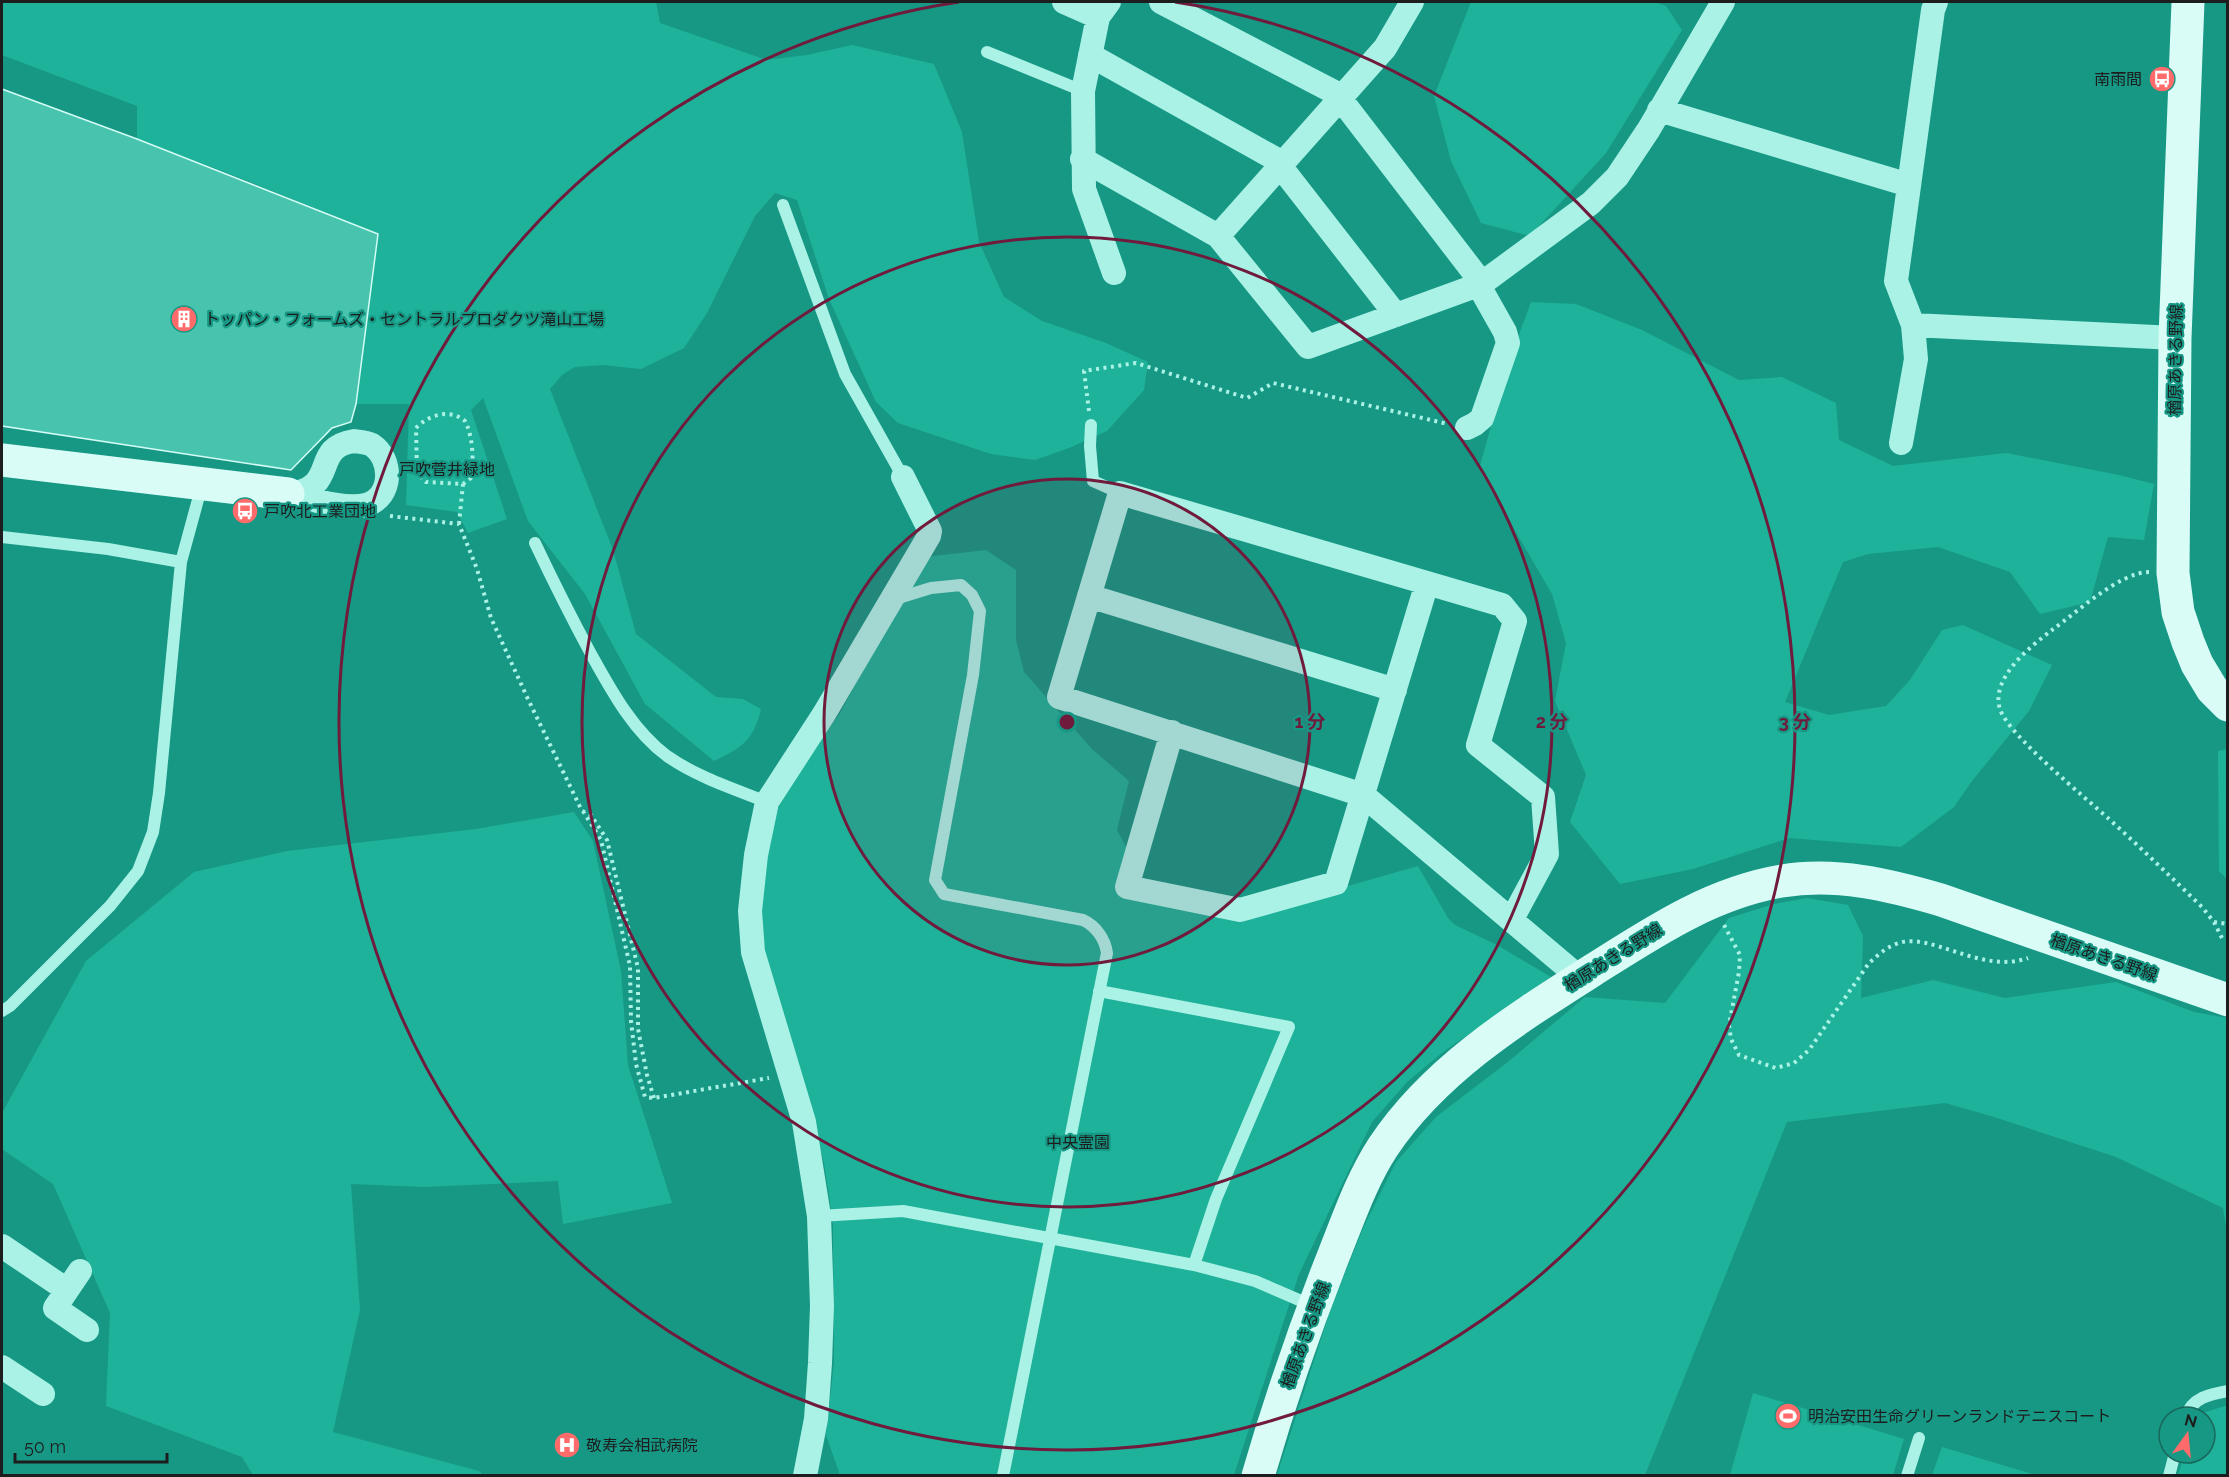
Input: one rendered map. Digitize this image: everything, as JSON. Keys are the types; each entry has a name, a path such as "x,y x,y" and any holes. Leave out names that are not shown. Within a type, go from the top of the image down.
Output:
{"main road":[{"name":"楢原あきる野線","path":"2188,2 2175,338 2173,573 2178,612 2188,642 2212,689 2228,705"},
{"path":"2,460 288,494"},
{"name":"楢原あきる野線","path":"1258,1476 1298,1347 1362,1186 1382,1149 1404,1118 1438,1082 1534,1006 1665,924 1699,906 1783,881 1857,880 1900,888 1941,900 2228,1000"}],"street":[{"path":"1064,2 1103,9 1083,91 1082,159 1084,189 1114,273"},
{"path":"1161,2 1336,93 1471,268 1481,284 1482,293 1505,332 1508,343 1482,418 1467,428"},
{"path":"1218,236 1385,48 1412,2"},
{"path":"1082,159 1218,236 1308,347 1481,284 1591,203 1617,177 1723,2"},
{"path":"1901,443 1916,359 1913,325 1896,281 1933,10 1936,2"},
{"path":"1090,55 1274,158 1396,315"},
{"path":"1659,110 1909,185"},
{"path":"1913,325 2175,338"},
{"path":"805,1476 816,1419 820,1363 822,1306 819,1216 804,1122 753,952 750,911 756,855 767,802 825,714 930,531 903,477"},
{"path":"1512,920 1547,854 1543,797 1478,745 1515,621 1502,605 1120,493 1059,697 1363,795 1580,978"},
{"path":"1172,732 1127,888 1240,910 1336,883 1427,584"},
{"path":"1089,596 1395,690"},
{"path":"2,1246 74,1281 56,1308 87,1330"},
{"path":"2,1367 43,1394"}],"lane":[{"path":"987,52 1083,91"},
{"path":"783,205 845,374 903,477"},
{"path":"1091,426 1092,481 1120,493"},
{"path":"2,1011 10,1006 110,906 138,871 153,832 159,793 181,562 202,484"},
{"path":"2,537 108,549 181,562"},
{"path":"535,543 562,603 614,696 640,730 675,760 700,774 767,802"},
{"path":"893,599 931,588 961,585 972,595 980,611 974,675 935,880 944,894 1088,922 1101,936 1107,953 1004,1476"},
{"path":"1099,991 1288,1027 1216,1199 1194,1265"},
{"path":"819,1216 903,1211 1194,1265 1255,1281 1314,1306"},
{"path":"2192,1405 2196,1400 2228,1391"},
{"path":"1907,1476 1918,1438"}],"path":[{"path":"1091,426 1084,371 1136,363 1246,398 1273,383 1467,428"},
{"path":"463,484 426,482 417,473 416,428 425,418 446,414 458,416 465,421 471,442 473,469 471,478 463,484 459,524 477,569 491,618 582,811 601,840 630,966 631,1021 636,1065 645,1097 654,1098 791,1075"},
{"path":"388,516 459,524"},
{"path":"2173,573 2142,572 2128,576 2032,645 2010,667 2000,687 1999,708 2010,726 2039,756 2202,907 2214,922 2222,938"},
{"path":"582,811 591,815 607,840 638,968 638,1029 654,1098"},
{"path":"1699,906 1726,927 1740,955 1729,1025 1731,1039 1739,1054 1776,1068 1794,1063 1809,1050 1869,963 1881,952 1897,943 1914,940 1990,962 2010,963 2037,955 2060,941"},
{"path":"2214,922 2228,924"}],"green space":[{"name":"戸吹菅井緑地","path":"2,2 656,2 660,23 767,60 807,55 852,45 934,64 962,132 979,242 1004,297 1042,321 1106,343 1148,362 1144,390 1107,431 1035,460 991,454 898,423 876,402 829,299 797,200 775,193 755,216 707,313 684,348 641,369 603,365 575,367 562,375 550,389 613,550 636,634 716,697 743,699 761,709 754,729 745,742 714,761 645,704 585,594 528,521 483,398 471,410 507,519 468,533 457,512 406,505 409,404 356,404 378,234 137,139 137,106 2,55"},
{"path":"1471,2 1655,2 1666,6 1682,30 1606,153 1530,236 1481,223 1451,161 1434,96"},
{"path":"1531,302 1576,304 1642,330 1739,380 1782,377 1836,403 1839,440 1893,466 2006,453 2154,484 2144,540 2108,537 2090,602 2040,614 2010,572 1938,547 1868,554 1843,562 1785,702 1829,715 1886,706 1910,680 1942,630 1963,625 2052,665 2029,711 1972,781 1954,807 1901,847 1789,838 1693,869 1620,884 1570,822 1586,775 1555,701 1566,643 1552,594 1479,469 1510,359"},
{"name":"中央霊園","path":"986,550 1016,570 1016,640 1024,672 1092,749 1129,781 1117,830 1133,859 1122,889 1239,917 1418,866 1448,918 1455,925 1497,945 1551,977 1443,1052 1407,1082 1372,1122 1299,1274 1234,1475 840,1475 826,1435 834,1362 833,1226 824,1163 788,1030 762,953 759,908 764,865 776,813 787,789 840,713 924,557"},
{"path":"2228,749 2227,879 2219,871 2218,751"},
{"path":"574,812 593,841 621,971 628,1065 672,1203 563,1224 558,1181 424,1187 351,1184 360,1310 333,1432 479,1471 483,1475 253,1475 242,1457 106,1406 110,1313 53,1184 2,1149 2,1113 86,961 194,872 287,851 476,829"},
{"path":"1807,898 1848,905 1863,936 1861,998 1933,980 2005,998 2116,982 2194,1012 2227,1018 2227,1232 2223,1208 2116,1157 1945,1103 1787,1122 1645,1475 1277,1475 1331,1308 1364,1226 1396,1162 1436,1117 1509,1061 1585,997 1665,1003 1729,918 1774,904"},
{"name":"明治安田生命グリーンランドテニスコート","path":"1753,1393 1904,1439 1893,1475 1730,1475"},
{"path":"2228,1406 2227,1475 2178,1475 2181,1465 2217,1465 2217,1408"},
{"path":"1942,1447 2036,1475 1932,1475"}],"building":[{"name":"トッパン・フォームズ・セントラルプロダクツ滝山工場","path":"2,89 137,139 378,234 356,404 351,422 332,428 291,470 2,426"}],"place":[{"name":"南雨間","path":"2162,79"},
{"name":"トッパン・フォームズ・セントラルプロダクツ滝山工場","path":"184,319"},
{"name":"戸吹北工業団地","path":"245,511"},
{"name":"明治安田生命グリーンランドテニスコート","path":"1788,1416"},
{"name":"敬寿会相武病院","path":"567,1445"}]}
